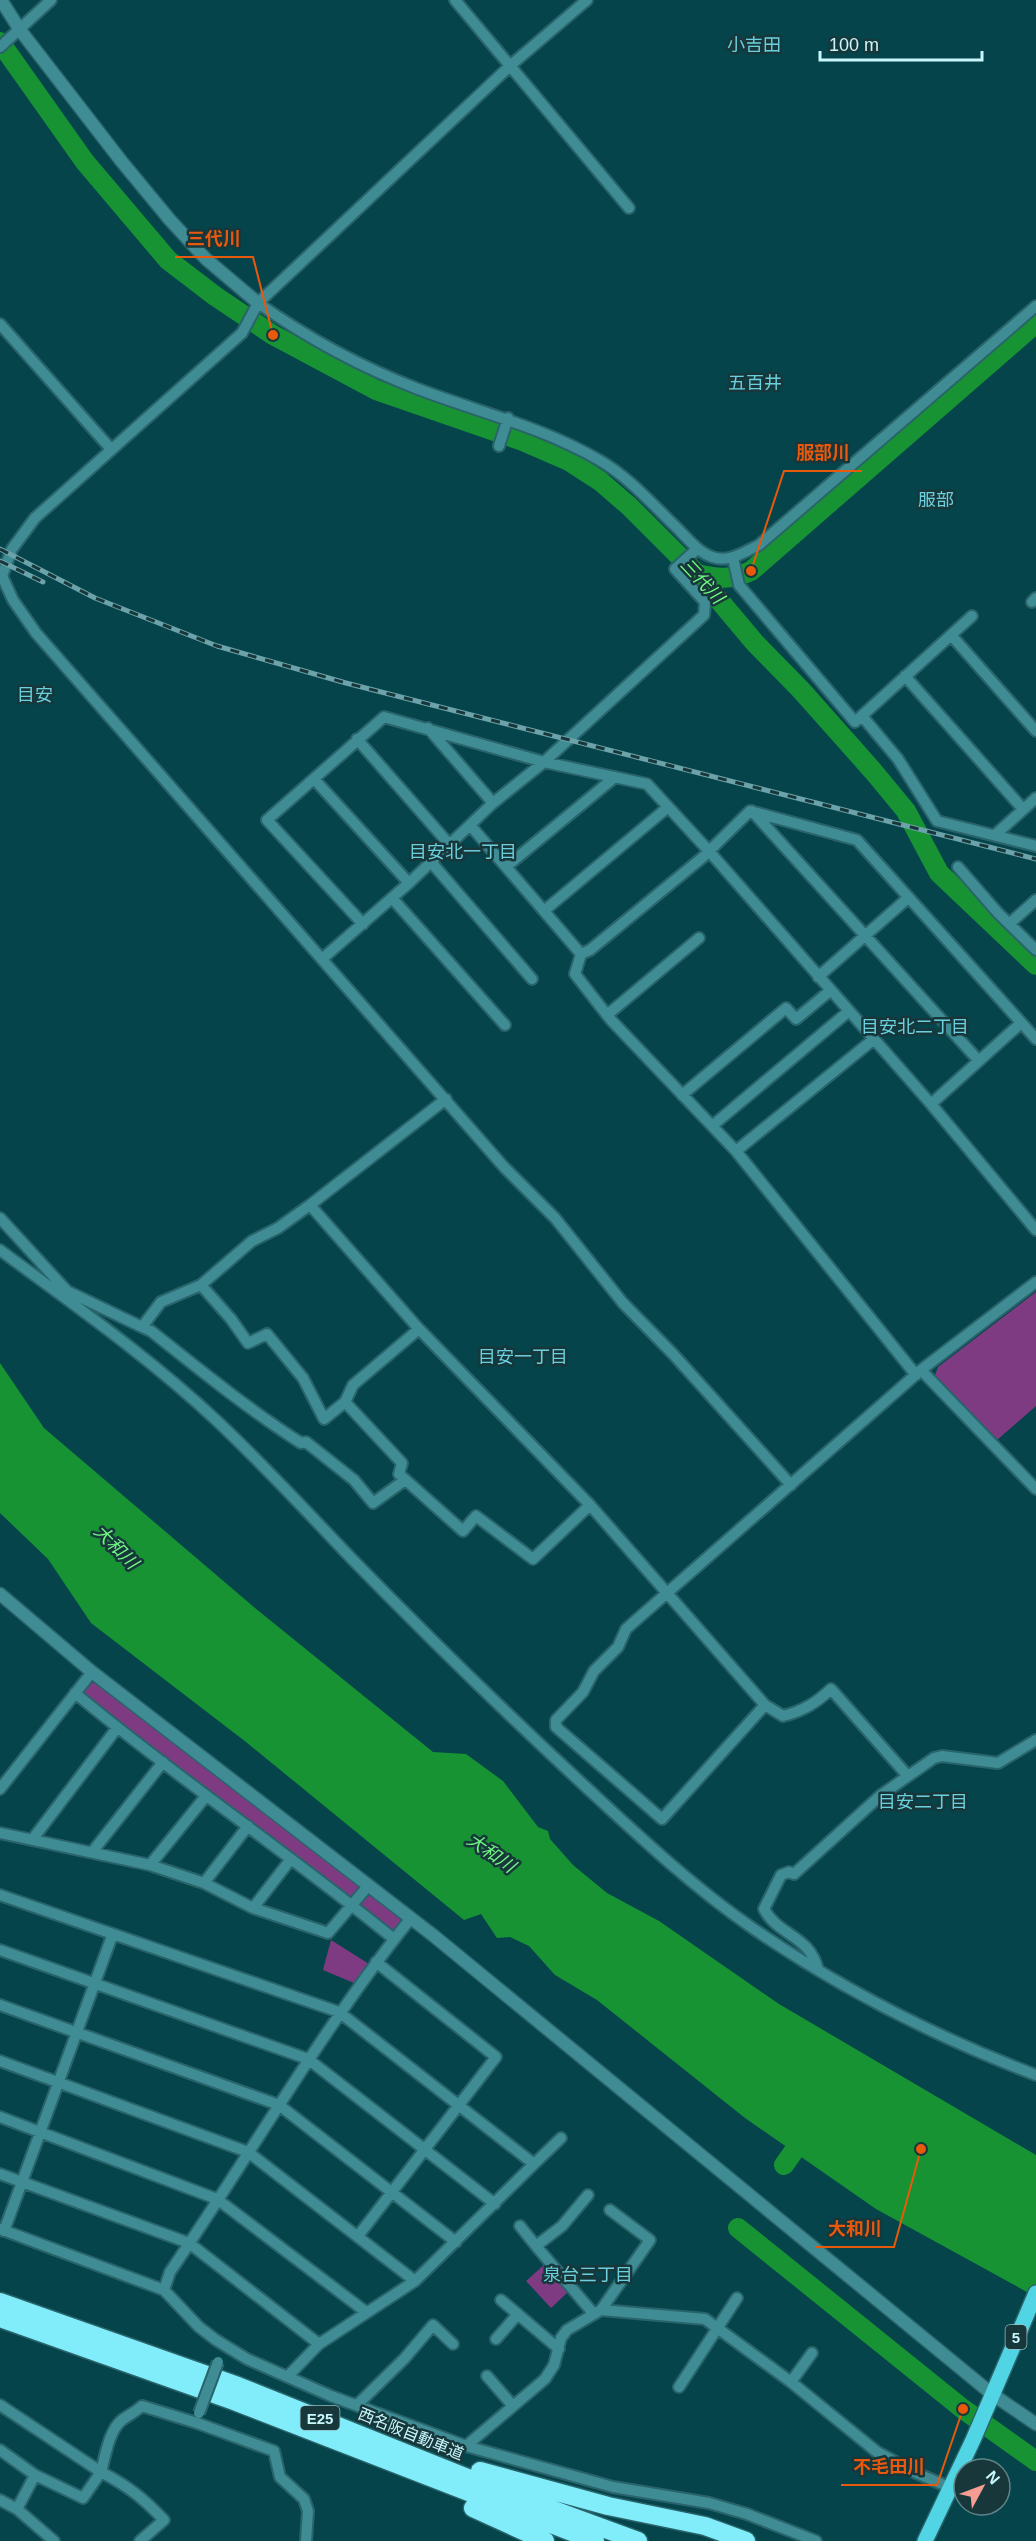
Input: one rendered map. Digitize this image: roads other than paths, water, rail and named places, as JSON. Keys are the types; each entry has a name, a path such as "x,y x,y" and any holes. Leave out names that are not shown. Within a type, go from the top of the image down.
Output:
{"highway":[{"name":"西名阪自動車道","path":"0,2302 238,2386 350,2439 595,2541"},
{"name":"西名阪自動車道","path":"0,2318 234,2401 478,2482 638,2541"},
{"path":"350,2439 369,2434 477,2470 608,2506 705,2526 746,2541"},
{"path":"350,2439 383,2472 495,2517 545,2541"}],"main road":[{"name":"5","path":"925,2541 973,2440 1036,2293"}],"street":[{"path":"2,0 20,30 170,220 206,260 256,305 347,357 417,388 553,436 601,460 627,480 696,550 713,558 734,561 759,545 1036,306"},
{"path":"0,47 51,0"},
{"path":"455,0 629,208"},
{"path":"587,0 511,65 256,305 242,333 22,532 3,568 2,576 23,616 36,633 504,1167 555,1218 622,1303 673,1354 791,1485"},
{"path":"0,324 111,450"},
{"path":"500,444 508,420"},
{"path":"322,959 409,884 493,803 544,762 704,615 705,602 675,569 696,550"},
{"path":"734,561 739,585 855,722 972,616"},
{"path":"951,635 1036,731"},
{"path":"905,676 1023,809"},
{"path":"862,716 898,759 937,821 1036,846"},
{"path":"363,924 267,820 384,717 544,762 647,784 708,850 931,1104 1036,1230"},
{"path":"427,728 493,803"},
{"path":"357,739 449,844"},
{"path":"507,866 615,777"},
{"path":"314,779 409,884"},
{"path":"995,835 1036,798"},
{"path":"545,910 667,808"},
{"path":"752,811 703,857 590,950 581,954 575,974 607,1015 736,1152 919,1372 1036,1488"},
{"path":"752,811 857,840 1036,1039"},
{"path":"752,811 979,1061"},
{"path":"470,825 581,954"},
{"path":"431,862 532,979"},
{"path":"958,867 1009,924 1036,950"},
{"path":"392,898 505,1025"},
{"path":"818,977 909,898"},
{"path":"1009,924 1036,900"},
{"path":"607,1015 699,938"},
{"path":"682,1095 786,1008 796,1019 831,990"},
{"path":"712,1126 849,1011"},
{"path":"931,1104 1022,1023"},
{"path":"736,1152 874,1039"},
{"path":"142,1328 161,1302 201,1285 252,1241 278,1228 446,1099"},
{"path":"310,1204 419,1329 590,1505 765,1706 783,1716 797,1712 819,1700 831,1689 907,1775"},
{"path":"0,1218 65,1294 151,1331 276,1427 301,1443 306,1442 354,1480 373,1503 405,1480"},
{"path":"0,1250 65,1294 144,1356 218,1422 421,1629 536,1741 658,1854 751,1927 855,1992 896,2013 1036,2075"},
{"path":"765,1706 662,1819 556,1727 556,1720 583,1692 594,1671 618,1647 626,1629 919,1372 1036,1282"},
{"path":"201,1285 231,1319 248,1343 267,1334 303,1378 324,1419 345,1402 352,1385 419,1329"},
{"path":"345,1402 402,1463 399,1474 462,1531 476,1516 533,1559 590,1505"},
{"path":"0,1594 92,1672 411,1918 992,2394 1036,2424"},
{"path":"0,1789 92,1672"},
{"path":"75,1693 117,1728 394,1939"},
{"path":"32,1840 117,1728"},
{"path":"818,1970 816,1960 807,1946 769,1918 764,1909 782,1875 794,1874 852,1819 907,1775 934,1758 942,1756 998,1763 1036,1740"},
{"path":"93,1851 163,1762"},
{"path":"150,1865 206,1796"},
{"path":"204,1883 248,1826"},
{"path":"0,1833 150,1865 204,1883 253,1908 328,1933 369,1885"},
{"path":"253,1908 291,1859"},
{"path":"0,1895 112,1936 339,2012 534,2164"},
{"path":"164,2290 170,2272 339,2012 411,1918"},
{"path":"112,1936 42,2132 2,2230 164,2290 199,2327 226,2346 247,2359 312,2388 466,2446 613,2487 709,2503 747,2514 816,2541"},
{"path":"0,1950 308,2059 495,2204"},
{"path":"358,2236 496,2057 376,1962"},
{"path":"0,2005 279,2105 456,2242"},
{"path":"0,2061 248,2152 415,2282"},
{"path":"0,2117 217,2199 366,2312"},
{"path":"288,2376 319,2344 415,2282 561,2138"},
{"path":"0,2174 189,2243 319,2344"},
{"path":"536,2246 562,2226 588,2195"},
{"path":"466,2446 545,2379 555,2365 561,2338 567,2330 597,2312 650,2240 610,2210"},
{"path":"520,2226 597,2312 705,2319 790,2382 877,2452 951,2488"},
{"path":"679,2387 737,2298"},
{"path":"501,2300 559,2349"},
{"path":"496,2339 518,2314"},
{"path":"357,2405 404,2359 433,2325 453,2344"},
{"path":"198,2418 226,2346"},
{"path":"790,2382 812,2353"},
{"path":"487,2376 513,2406"},
{"path":"0,2405 142,2497 164,2520 140,2541"},
{"path":"0,2450 35,2475 83,2498 101,2472 112,2436 121,2421 131,2416 141,2406 198,2418 274,2451 280,2477 304,2499 308,2511 306,2541"},
{"path":"17,2509 35,2475"},
{"path":"0,2500 17,2509 54,2541"}],"water":[{"path":"0,1363 44,1428 255,1608 433,1752 466,1754 503,1781 538,1827 548,1831 550,1839 573,1865 607,1893 659,1921 779,2004 1036,2155 1036,2297 876,2209 745,2118 597,2000 555,1975 529,1946 510,1937 497,1938 481,1914 464,1920 246,1742 91,1623 48,1559 0,1513"}],"waterway":[{"name":"三代川","path":"0,42 85,162 168,260 215,296 273,335 376,390 523,441 569,461 600,481 629,506 697,574 755,643 801,690 873,771 906,811 939,873 1036,965"},
{"path":"697,574 724,578 751,571 1036,323"},
{"path":"784,2165 808,2131"},
{"path":"738,2228 963,2409 1036,2461"}],"railway":[{"path":"0,549 95,598 217,646 346,683 1036,859"},
{"path":"0,561 43,582"}],"place":[{"name":"三代川","path":"273,335"},
{"name":"服部川","path":"751,571"},
{"name":"大和川","path":"921,2149"},
{"name":"不毛田川","path":"963,2409"}],"district":[{"name":"小吉田","path":"754,45"},
{"name":"五百井","path":"755,383"},
{"name":"服部","path":"936,500"},
{"name":"目安","path":"35,695"},
{"name":"目安北一丁目","path":"463,852"},
{"name":"目安北二丁目","path":"915,1027"},
{"name":"目安一丁目","path":"523,1357"},
{"name":"目安二丁目","path":"923,1802"},
{"name":"泉台三丁目","path":"588,2275"}]}
